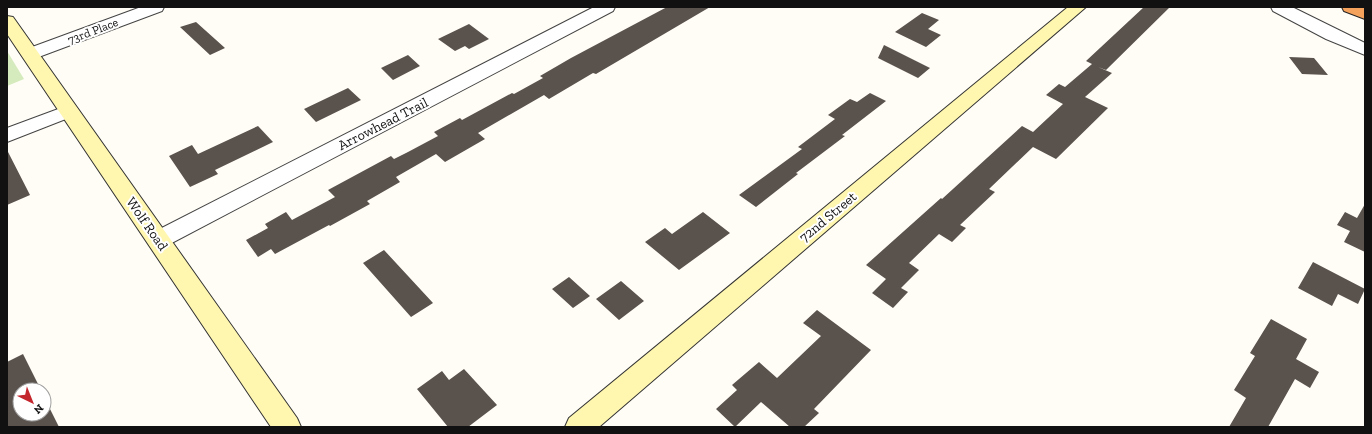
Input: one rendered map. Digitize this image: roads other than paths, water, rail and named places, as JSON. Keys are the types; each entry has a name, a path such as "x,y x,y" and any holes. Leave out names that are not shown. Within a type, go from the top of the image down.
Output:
{"highway":[{"path":"1350,7 1365,14"}],"street":[{"name":"73rd Place","path":"30,54 156,7"},
{"name":"Arrowhead Trail","path":"158,240 607,7"},
{"name":"72nd Street","path":"579,427 1078,7"},
{"path":"1279,7 1332,35 1365,50"},
{"name":"Wolf Road","path":"7,21 287,427"},
{"path":"7,135 69,111"}]}
